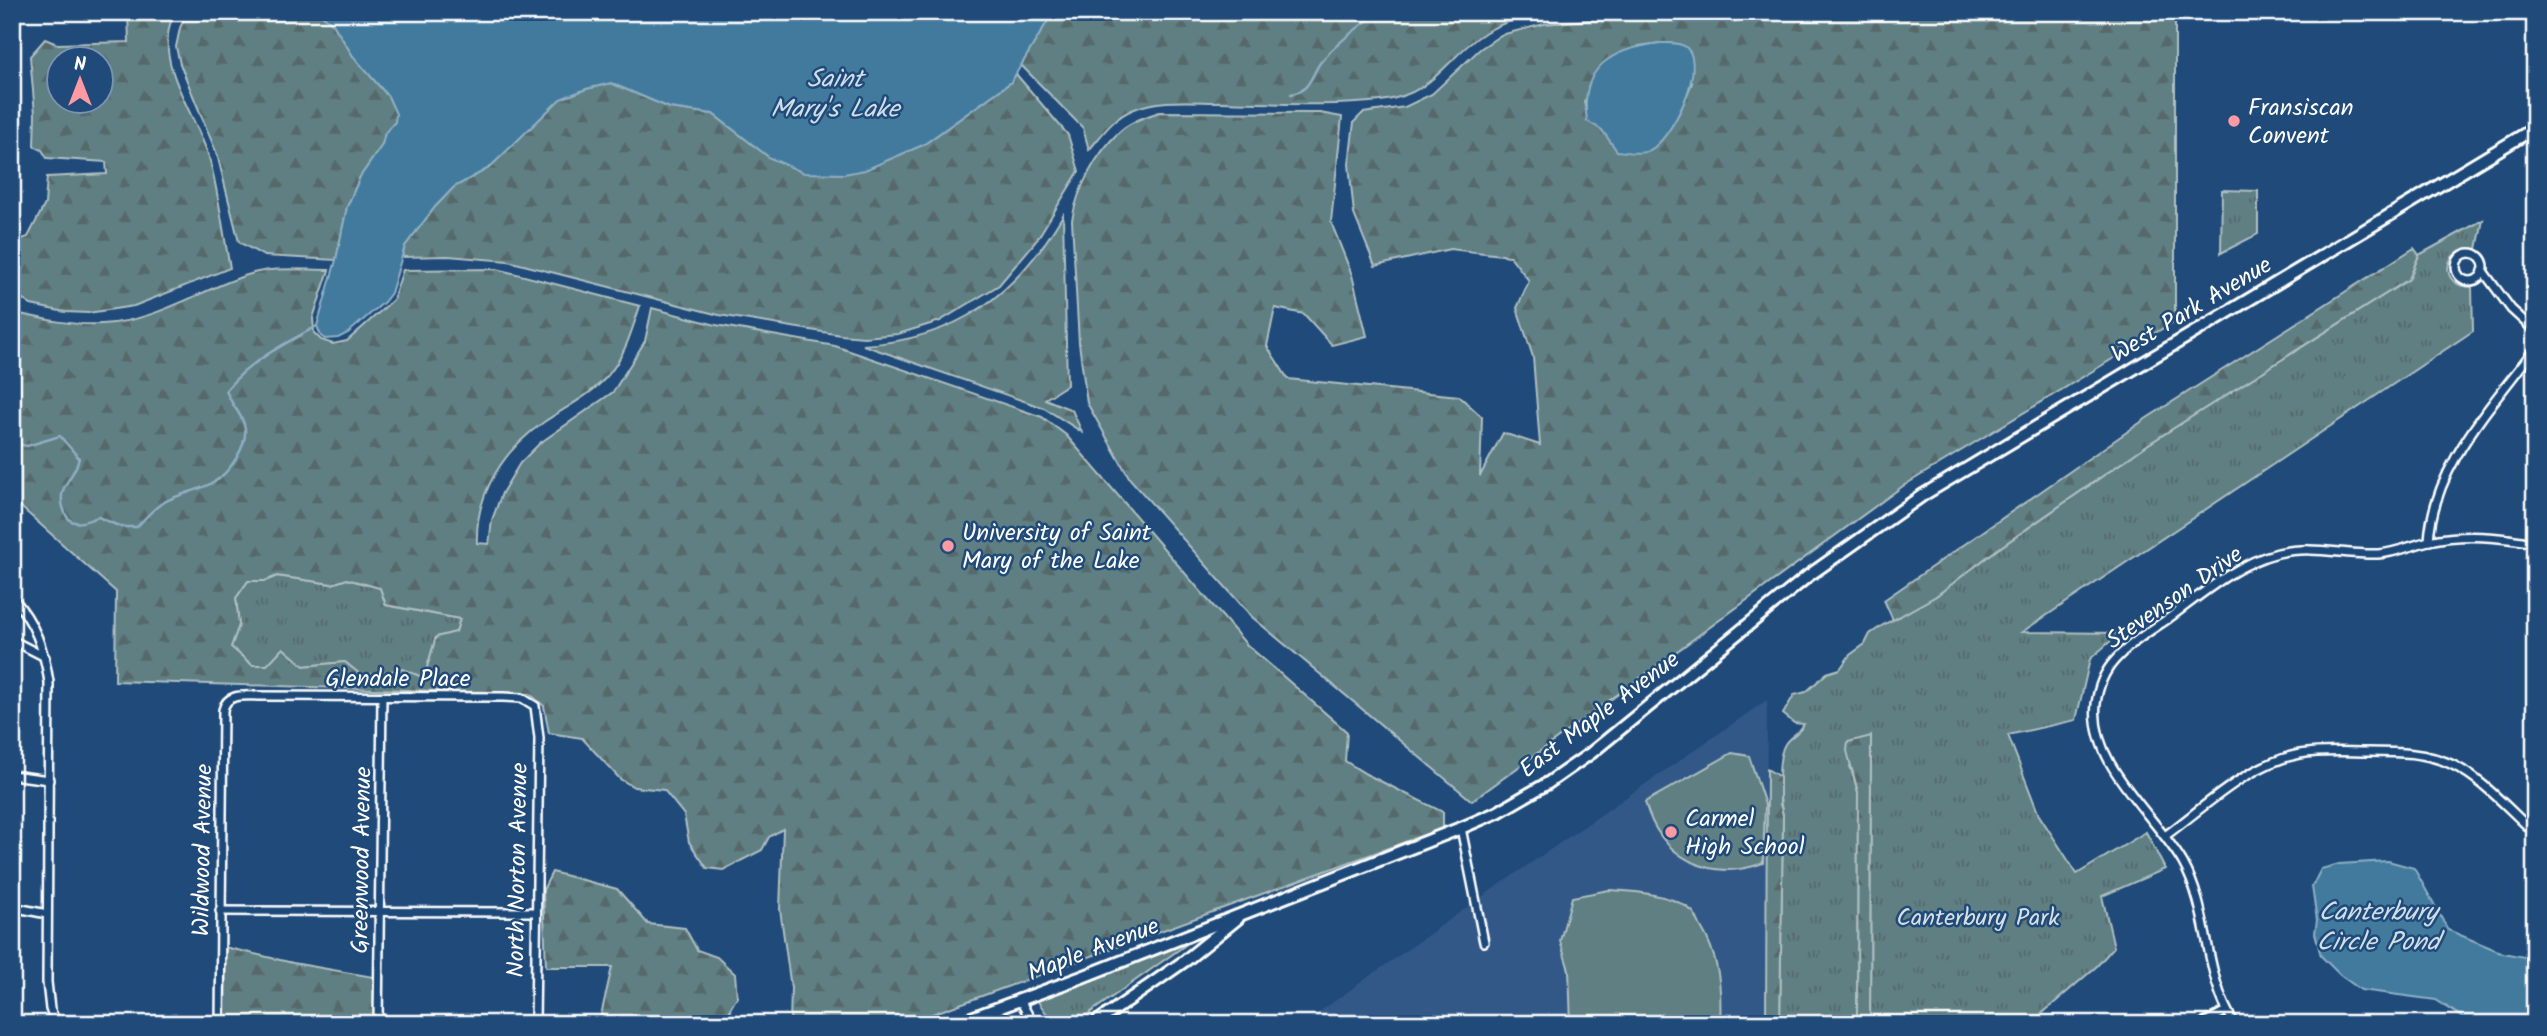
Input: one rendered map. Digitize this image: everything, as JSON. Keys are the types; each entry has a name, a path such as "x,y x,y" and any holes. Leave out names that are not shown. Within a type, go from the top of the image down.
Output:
{"main road":[{"name":"West Park Avenue","path":"1871,531 1973,464 2535,128"},
{"name":"East Maple Avenue","path":"1245,912 1461,828 1498,812 1548,783 1591,753 1808,576 1871,531"},
{"name":"Maple Avenue","path":"956,1024 1245,912"},
{"path":"1094,1024 1186,960 1245,912"}],"street":[{"path":"2483,271 2511,310 2535,331"},
{"path":"2429,541 2434,508 2457,455 2535,348"},
{"name":"Stevenson Drive","path":"2235,1024 2226,1011 2217,985 2194,887 2182,862 2112,766 2102,748 2096,730 2096,701 2100,685 2113,663 2128,647 2203,593 2241,568 2266,556 2307,549 2382,554 2429,541 2483,536 2535,543"},
{"path":"12,597 32,624 45,657 49,682 48,999 57,1024"},
{"path":"12,640 45,657"},
{"name":"Glendale Place","path":"247,696 522,698 534,706 537,716"},
{"name":"Wildwood Avenue","path":"220,1024 223,710 229,698 247,696"},
{"name":"Greenwood Avenue","path":"378,1024 382,697"},
{"name":"North Norton Avenue","path":"535,1024 537,716"},
{"path":"2165,836 2257,769 2285,758 2317,752 2404,752 2441,760 2468,774 2535,833"},
{"path":"12,775 49,780"},
{"path":"1461,828 1484,942"},
{"path":"12,907 47,914"},
{"path":"220,911 536,912"},
{"path":"1020,1000 1034,1024"},
{"path":"2202,1024 2226,1011"}],"shaded area":[{"name":"Carmel High School","path":"1767,700 1766,1024 1302,1024 1483,896"}],"green space":[{"path":"128,12 175,12 169,30 171,68 210,161 230,268 134,306 88,313 65,312 31,305 12,291 12,247 17,247 19,240 28,237 45,204 47,177 107,174 106,162 47,158 42,150 34,146 35,114 30,56 45,39 57,44 129,42"},
{"path":"187,12 319,12 333,24 353,56 388,96 397,114 395,122 385,133 382,145 360,177 347,207 336,260 264,256 239,242 217,154 180,64 176,47"},
{"path":"1053,12 1573,12 1528,17 1496,27 1472,42 1428,82 1400,97 1342,104 1164,102 1142,106 1119,118 1089,150 1083,128 1021,65"},
{"path":"1677,12 2175,12 2175,321 1903,486 1472,801 1252,617 1130,479 1087,403 1079,343 1072,220 1083,184 1111,141 1123,128 1159,112 1320,113 1342,117 1331,222 1352,275 1367,336 1332,345 1304,314 1275,308 1267,346 1288,379 1459,396 1482,417 1480,476 1503,433 1540,445 1533,357 1517,308 1529,281 1510,256 1450,249 1375,266 1354,214 1349,164 1354,122 1363,113 1405,107 1432,94 1480,49 1501,35 1544,24","holes":["1679,44 1692,83 1681,109 1666,133 1617,150 1602,130 1588,121 1584,101 1639,46"]},
{"path":"1016,74 1068,135 1079,171 1036,241 999,285 940,321 898,334 864,337 841,335 719,315 508,261 448,256 402,257 405,246 454,187 489,168 560,99 586,89 611,83 670,108 713,114 770,158 923,145 1011,82"},
{"path":"2222,190 2258,191 2258,234 2221,253"},
{"path":"1063,215 1067,385 1045,399 1072,410 1082,432 1044,408 863,345 897,341 928,333 981,308 1004,290 1025,268"},
{"name":"Canterbury Park","path":"2483,220 2477,249 2456,254 2448,267 2449,275 2454,281 2461,286 2472,287 2473,331 2022,632 2120,633 2090,659 2076,720 2008,735 2039,815 2077,874 2146,832 2165,869 2102,896 2114,947 2097,966 2030,1024 1870,1024 1871,736 1850,766 1858,792 1857,1024 1780,1024 1783,815 1779,768 1785,744 1804,724 1794,723 1783,714 1794,695 1806,692 1827,673 1840,669 1850,655 1865,644 1870,634 1936,596 1995,551 2147,445 2409,279 2419,255"},
{"path":"2414,248 2419,255 2409,279 2147,445 1995,551 1936,596 1893,620 1884,600 2147,418"},
{"path":"286,269 329,270 313,318 314,333 321,340 333,344 347,341 393,300 403,270 497,269 640,306 624,350 609,374 587,394 530,433 505,459 487,490 481,507 477,543 489,544 492,520 502,493 520,463 540,443 613,392 645,341 652,308 716,325 835,346 1042,417 1066,435 1246,644 1347,732 1345,761 1443,812 1443,828 905,1024 790,1024 791,988 780,909 783,829 769,837 762,850 723,870 707,868 689,842 684,815 664,790 634,787 620,779 582,738 549,733 544,706 530,694 115,681 116,592 12,499 12,312 68,323 121,322 157,312 254,273","holes":["277,576 332,584 347,579 380,588 386,605 460,619 456,632 436,637 424,678 403,669 362,676 345,662 304,666 283,648 267,665 252,665 231,647 239,625 236,598 248,581 265,581"]},
{"path":"277,576 332,584 347,579 380,588 386,605 460,619 456,632 436,637 424,678 403,669 362,676 345,662 304,666 252,665 231,647 239,625 236,598 248,581 265,581"},
{"path":"1871,736 1870,1024 1857,1024 1858,792 1847,751 1848,742"},
{"path":"1732,753 1749,756 1765,805 1763,863 1724,870 1689,861 1675,851 1662,838 1645,802"},
{"path":"1767,769 1780,777 1780,804 1783,815 1780,1024 1766,1024"},
{"path":"552,872 617,889 648,924 685,928 697,950 717,957 735,974 737,997 730,1009 733,1024 599,1024 612,967 546,967 543,890"},
{"path":"1609,890 1664,897 1693,912 1715,960 1720,985 1720,1024 1571,1024 1569,970 1560,941 1572,897"},
{"path":"1194,939 1074,1024 1054,1024 1037,1000"},
{"path":"220,946 293,963 379,978 378,1024 220,1024"}],"water":[{"name":"Saint Mary's Lake","path":"319,12 1053,12 1011,82 923,145 865,170 844,174 804,173 770,158 713,114 670,108 611,83 560,99 489,168 454,187 435,207 405,246 391,293 384,302 348,333 338,338 325,339 317,326 336,260 347,207 360,177 382,145 385,133 395,122 396,114 388,96 353,56 333,24"},
{"path":"1660,43 1684,46 1692,58 1693,71 1684,103 1667,133 1650,150 1638,153 1617,151 1602,130 1587,121 1588,86 1602,64 1614,56 1627,50"},
{"name":"Canterbury Circle Pond","path":"2388,861 2414,868 2448,930 2503,953 2535,959 2535,1024 2473,1024 2436,1000 2361,990 2340,975 2321,956 2315,933 2317,920 2312,887 2321,869 2339,864"}],"waterway":[{"path":"1291,94 1302,90 1325,57 1379,12"},
{"path":"12,443 27,446 60,436 79,458 63,490 62,504 68,518 71,521 84,522 98,517 121,527 137,527 161,504 206,486 225,473 237,458 245,432 244,424 226,390 257,362 317,326"}],"place":[{"name":"Fransiscan Convent","path":"2234,121"},
{"name":"University of Saint Mary of the Lake","path":"948,546"},
{"name":"Carmel High School","path":"1671,832"}]}
